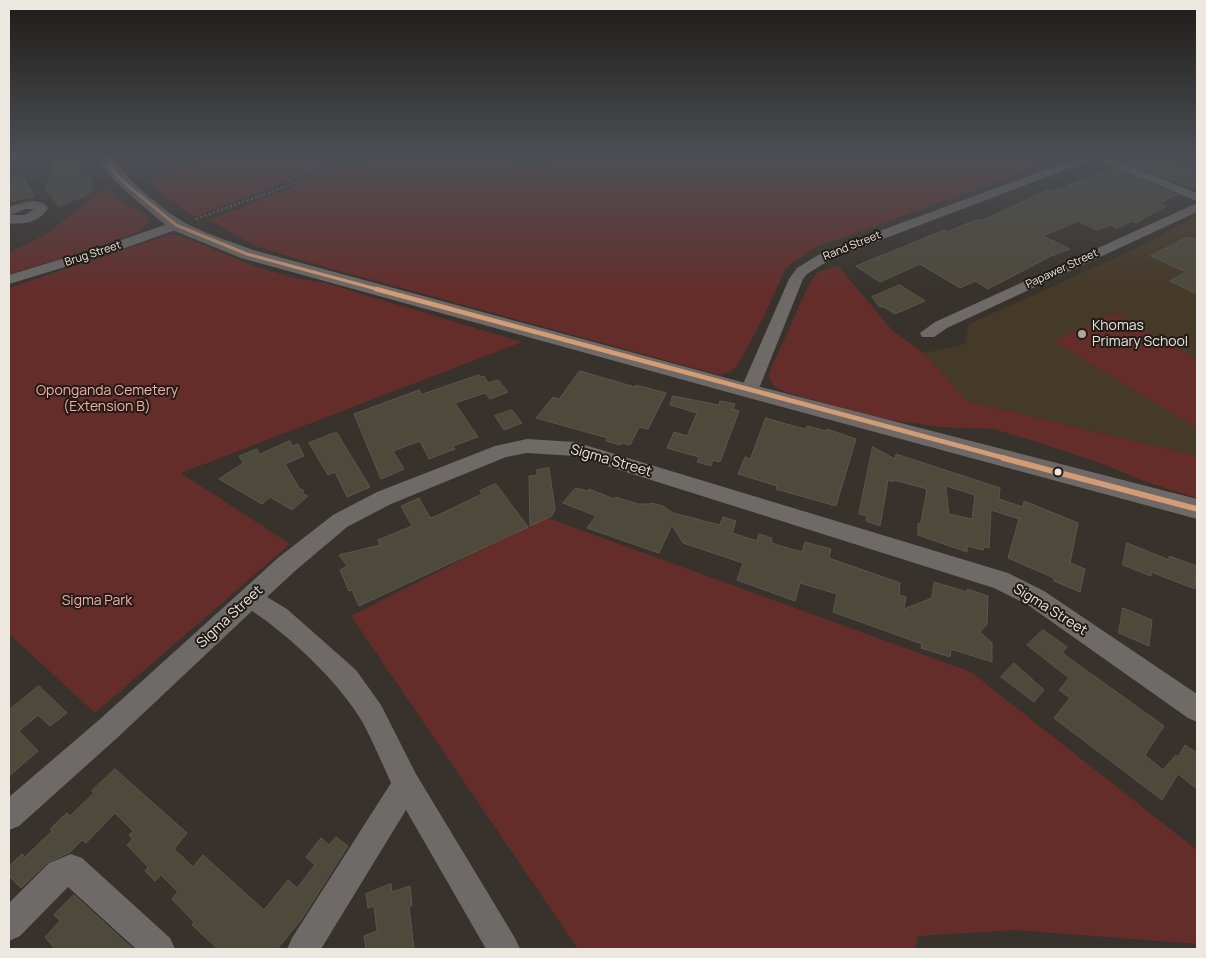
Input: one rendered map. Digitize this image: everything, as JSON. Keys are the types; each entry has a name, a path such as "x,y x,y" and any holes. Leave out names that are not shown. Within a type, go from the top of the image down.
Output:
{"main road":[{"path":"150,204 176,225 247,254 749,391 1197,509"}],"street":[{"name":"Rand Street","path":"749,391 796,279 802,271 814,262 859,242 963,204"},
{"name":"Papawer Street","path":"928,333 941,324 1197,207"},
{"name":"Brug Street","path":"9,280 100,252 176,225"},
{"name":"Sigma Street","path":"9,816 108,729 250,598 321,535 340,521 384,498 502,451 527,446 575,449 1000,580 1036,598 1197,709"},
{"path":"250,598 279,616 346,678 372,714 406,784 504,949"},
{"path":"312,943 406,784"},
{"path":"9,925 60,874 71,870 159,949"}],"path":[{"path":"176,225 210,215 238,204"}],"shaded area":[{"name":"Khomas Primary School","path":"1197,216 1197,456 967,401 924,353 965,344 969,324 1135,249"}],"green space":[{"path":"86,204 125,204 143,213 149,220 143,229 134,234 9,274 9,253 45,235"},
{"path":"176,204 229,204 194,217"},
{"path":"251,204 937,204 814,248 786,268 762,320 738,365 730,372 720,375 339,271 258,247 209,220"},
{"name":"Oponganda Cemetery (Extension B)","path":"168,235 179,235 254,266 295,278 325,283 522,342 181,473 290,544 95,713 9,634 9,288"},
{"path":"838,266 892,330 924,353 967,401 1197,456 1197,498 1149,483 1100,463 994,429 940,427 877,418 789,393 778,388 772,384 769,373 810,282 818,272"},
{"path":"1114,313 1197,359 1197,429 1054,341"},
{"path":"545,517 971,672 1197,850 1197,944 1015,930 918,936 915,949 578,949 351,616"}],"building":[{"path":"1018,204 1161,204 1166,206 1136,223 1132,221 1117,228 1110,225 1097,230 1078,221 1043,236 1070,249 1051,256 988,289 975,281 960,288 920,264 880,282 856,266 944,230 947,232 978,219 981,221"},
{"path":"1188,237 1197,241 1197,294 1170,281 1186,272 1151,256"},
{"path":"900,285 925,301 895,314 884,307 880,307 872,297"},
{"path":"580,371 635,387 636,385 666,393 648,429 639,427 630,445 621,443 620,445 606,441 608,438 536,418 553,397 559,399"},
{"path":"479,375 481,377 484,376 488,383 498,380 508,392 490,399 485,393 455,403 478,437 453,446 455,449 429,459 420,441 393,451 404,469 381,479 354,414 419,390 422,394"},
{"path":"673,396 719,405 720,401 735,404 733,409 739,411 720,462 713,460 711,466 697,462 699,457 667,448 674,432 687,436 697,413 670,405"},
{"path":"512,410 522,423 504,430 495,416"},
{"path":"766,418 806,429 807,426 826,431 827,429 856,439 836,506 776,489 777,486 738,474 745,457 750,459"},
{"path":"337,433 370,487 347,497 335,472 328,475 309,443"},
{"path":"290,441 292,446 298,444 304,456 285,464 299,488 304,491 302,493 308,496 292,510 270,497 262,504 219,479 243,463 239,456 257,449 259,454"},
{"path":"873,447 895,459 896,454 1000,488 999,499 1023,507 1024,501 1078,523 1070,563 1085,569 1080,592 1054,581 1054,578 1008,558 1019,519 991,510 989,548 984,547 983,550 967,546 967,552 918,535 918,524 921,523 927,489 894,480 894,482 888,480 880,526 866,521 867,516 859,514","holes":["946,486 975,495 972,519 949,514"]},
{"path":"549,468 555,509 552,516 530,526 529,476 537,475 537,470"},
{"path":"496,484 528,527 359,606 352,590 349,591 340,570 347,566 339,555 380,545 378,540 412,526 401,506 419,498 430,518 482,494 480,491"},
{"path":"576,488 587,491 589,489 614,499 615,497 638,504 652,503 663,506 673,513 720,525 723,517 736,521 732,533 757,541 759,534 772,538 771,542 777,545 802,552 805,542 831,549 829,558 900,583 899,595 906,597 904,609 932,598 934,582 967,592 967,589 988,596 987,624 980,632 992,643 992,662 951,649 950,657 921,648 922,644 833,612 837,594 800,583 795,601 737,580 743,563 683,543 672,525 659,553 587,528 596,516 563,503"},
{"path":"1127,543 1169,560 1169,556 1197,566 1195,589 1151,572 1151,576 1123,565"},
{"path":"1123,608 1152,620 1149,646 1119,633"},
{"path":"1043,630 1067,647 1062,653 1164,726 1145,755 1163,770 1176,755 1178,757 1185,745 1197,753 1197,789 1178,774 1162,800 1054,718 1070,698 1059,690 1069,678 1027,645"},
{"path":"1014,663 1044,690 1034,702 1001,677"},
{"path":"39,686 67,713 50,726 38,715 19,731 38,751 9,776 9,710"},
{"path":"115,769 187,833 174,849 193,867 203,855 264,910 288,880 297,888 315,865 306,857 321,838 329,845 336,837 348,846 301,920 277,949 218,949 192,925 194,922 172,899 178,892 161,875 155,881 145,871 148,867 127,845 133,839 129,835 133,831 115,813 86,843 82,840 69,853 48,862 21,888 9,876 9,866 22,854 25,857 52,831 50,829 67,813 70,816"},
{"path":"391,884 392,892 410,886 412,905 409,907 414,949 366,949 364,936 377,931 374,906 368,908 366,894"},
{"path":"74,895 133,949 55,949 45,937 60,921 54,915"}],"transit line":[{"path":"150,204 176,225 247,254 749,391 1197,509"}],"place":[{"name":"Khomas Primary School","path":"1082,334"}],"park label":[{"name":"Sigma Park","path":"97,601"}]}
